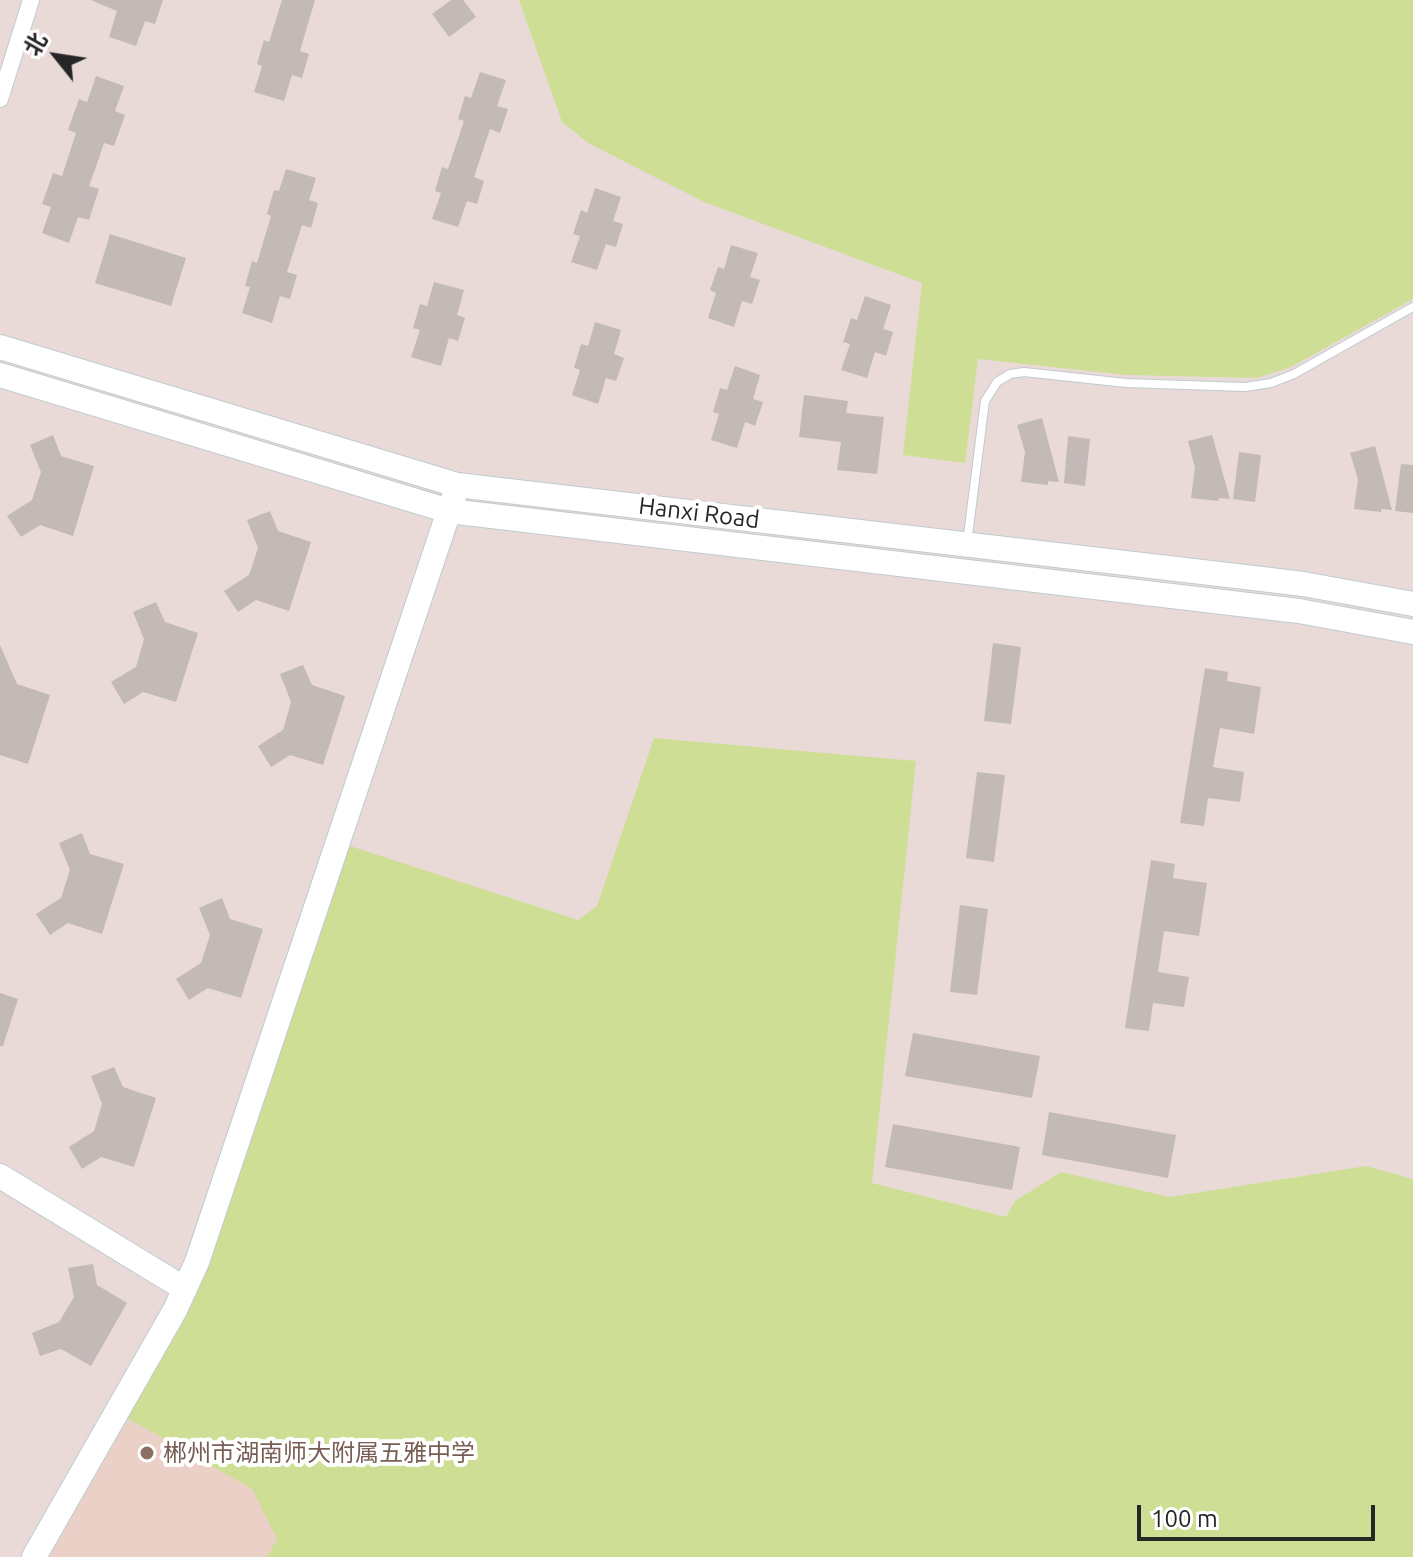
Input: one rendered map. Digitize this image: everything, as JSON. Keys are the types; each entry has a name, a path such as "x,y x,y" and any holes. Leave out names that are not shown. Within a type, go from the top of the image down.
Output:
{"main road":[{"name":"Hanxi Road","path":"0,347 457,485 1303,584 1413,604"},
{"name":"Hanxi Road","path":"0,375 449,511 1299,611 1413,632"},
{"path":"34,1557 185,1289 212,1220 457,485"},
{"path":"0,1176 185,1289"}],"street":[{"path":"0,99 31,0"}],"lane":[{"path":"967,544 985,401 992,387 1003,377 1024,372 1126,383 1258,386 1294,374 1413,307"}],"shaded area":[{"name":"郴州市湖南师大附属五雅中学","path":"125,1417 252,1489 278,1539 267,1557 45,1557"}],"green space":[{"path":"519,0 1413,0 1413,299 1291,367 1257,378 1127,375 978,359 965,463 903,455 922,283 704,202 588,143 562,122"},
{"path":"654,738 916,761 872,1183 1006,1217 1015,1201 1061,1172 1170,1197 1366,1166 1413,1179 1413,1557 267,1557 277,1539 252,1489 125,1417 347,845 578,920 597,906"}],"building":[{"path":"91,0 163,0 155,24 145,21 136,46 109,37 117,11"},
{"path":"282,0 315,0 300,51 309,54 302,78 292,75 284,101 254,92 262,66 257,64 264,40 269,42"},
{"path":"451,0 463,0 476,17 449,37 432,14"},
{"path":"480,72 506,80 497,106 508,109 500,133 490,129 474,177 484,181 477,204 467,201 458,227 432,219 441,193 435,191 442,167 448,169 464,121 458,119 465,96 471,98"},
{"path":"96,76 124,86 115,111 125,115 114,146 104,143 89,186 99,189 89,220 78,217 69,243 42,233 51,207 42,204 53,173 62,176 76,133 68,130 79,99 87,102"},
{"path":"286,169 316,178 309,200 318,203 311,228 302,225 287,272 297,275 290,299 280,296 272,323 242,313 250,287 245,286 252,261 257,263 271,216 267,214 274,190 279,191"},
{"path":"595,188 621,197 613,221 623,224 616,247 606,244 597,270 571,262 580,236 573,234 581,210 587,213"},
{"path":"110,234 186,258 171,306 95,283"},
{"path":"731,245 758,253 750,277 760,280 752,304 742,301 734,327 708,318 716,293 710,290 718,267 724,269"},
{"path":"434,282 464,290 457,315 465,318 458,341 449,338 441,366 411,357 420,330 413,328 420,304 427,306"},
{"path":"865,296 891,305 883,329 893,332 886,356 875,352 867,378 841,370 850,344 843,342 851,318 857,320"},
{"path":"595,322 621,330 614,354 624,358 616,381 606,378 598,404 572,395 580,370 574,368 581,344 588,346"},
{"path":"735,366 760,375 753,399 763,402 755,426 745,422 737,448 711,440 719,414 713,412 720,388 727,390"},
{"path":"804,395 848,401 846,413 884,417 877,474 837,470 841,442 799,437"},
{"path":"1042,418 1059,482 1048,481 1048,485 1021,482 1025,452 1017,425"},
{"path":"53,435 61,456 94,466 73,536 40,525 21,537 7,516 32,500 41,472 30,445"},
{"path":"1212,435 1230,499 1191,498 1195,468 1188,441"},
{"path":"1068,436 1090,439 1085,486 1064,483"},
{"path":"1375,446 1392,510 1354,509 1358,479 1350,453"},
{"path":"1239,452 1261,455 1255,502 1233,499"},
{"path":"1401,464 1413,465 1413,513 1395,511"},
{"path":"270,511 278,531 311,542 289,611 256,600 238,612 224,591 249,575 258,548 247,520"},
{"path":"156,602 165,622 198,633 176,702 143,692 124,704 111,682 136,667 144,639 133,612"},
{"path":"993,643 1021,647 1011,724 984,721"},
{"path":"0,645 17,684 50,695 28,764 0,755"},
{"path":"303,665 312,685 345,696 323,765 290,755 271,767 258,746 283,730 291,702 280,674"},
{"path":"1205,668 1228,672 1227,681 1261,687 1254,734 1220,728 1213,767 1244,772 1240,802 1208,798 1204,826 1180,823"},
{"path":"977,772 1005,775 994,862 966,858"},
{"path":"82,833 90,854 124,864 102,934 68,923 50,935 36,914 61,898 70,870 59,843"},
{"path":"1151,860 1175,864 1173,878 1207,883 1199,936 1164,931 1158,972 1189,977 1184,1007 1153,1003 1149,1031 1125,1028"},
{"path":"222,898 230,919 263,929 241,998 208,988 189,1000 176,979 201,963 210,935 199,908"},
{"path":"960,905 988,909 977,995 950,992"},
{"path":"0,993 18,999 3,1046 0,1046"},
{"path":"913,1033 1040,1056 1032,1098 905,1076"},
{"path":"114,1067 123,1087 156,1098 134,1167 101,1157 82,1169 69,1147 94,1131 102,1104 91,1076"},
{"path":"1049,1112 1176,1135 1168,1178 1042,1155"},
{"path":"893,1124 1020,1147 1012,1190 885,1167"},
{"path":"93,1264 97,1285 127,1303 91,1366 61,1349 40,1356 32,1333 59,1322 74,1297 68,1268"}],"place":[{"name":"郴州市湖南师大附属五雅中学","path":"147,1453"}]}
